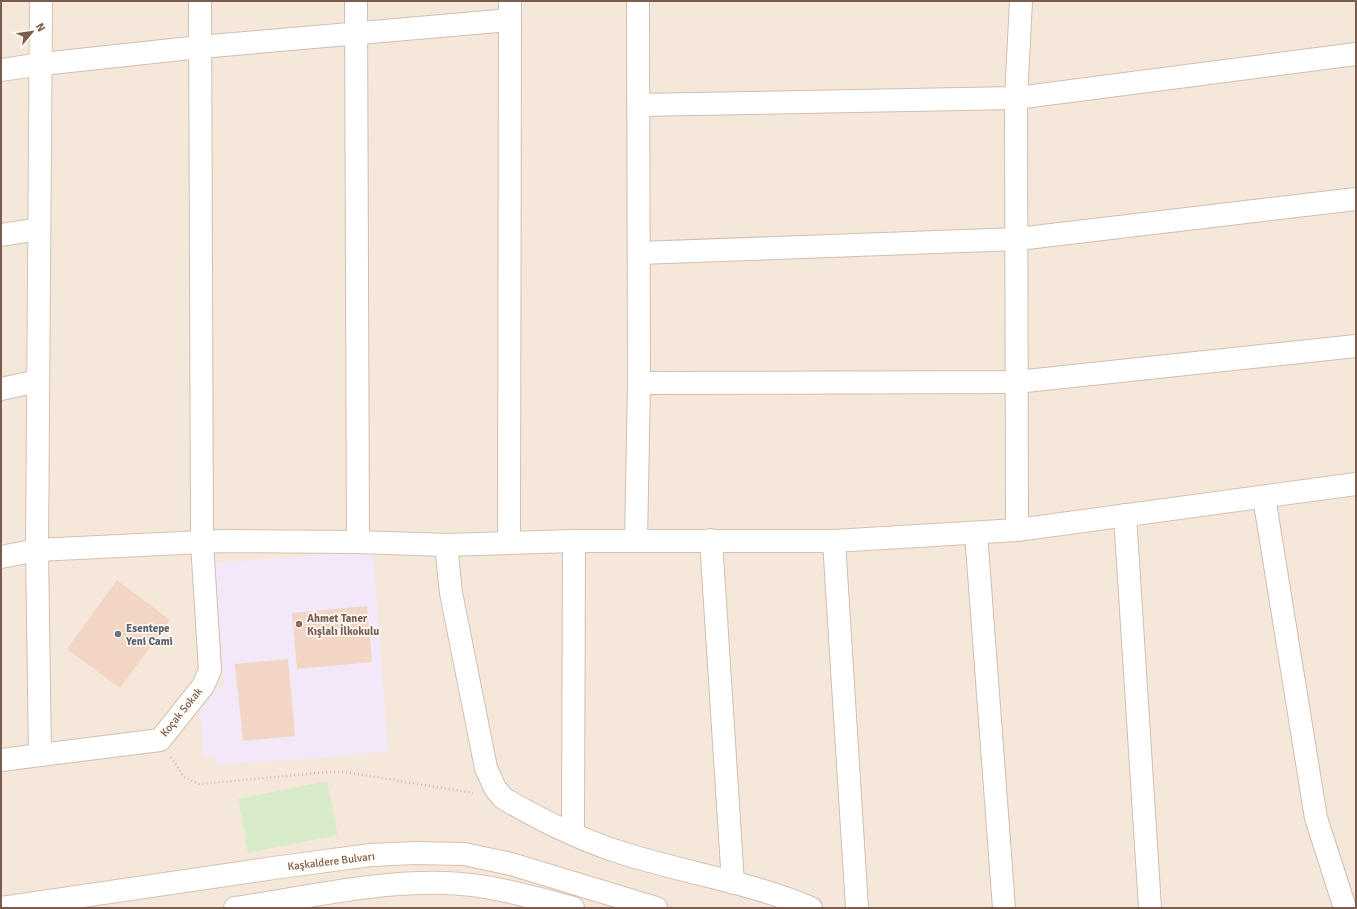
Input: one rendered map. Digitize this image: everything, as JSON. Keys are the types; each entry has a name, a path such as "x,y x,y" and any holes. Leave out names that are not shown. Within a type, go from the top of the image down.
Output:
{"street":[{"path":"40,755 37,550 39,229 42,64 41,1"},
{"name":"Koçak Sokak","path":"1,760 160,740 203,686 210,670 202,543 200,1"},
{"path":"356,1 358,542"},
{"path":"636,541 639,384 638,1"},
{"path":"1017,530 1016,382 1018,239 1016,98 1021,1"},
{"path":"1,70 42,64 200,47 356,33 510,10 509,542"},
{"path":"638,105 1016,98 1356,54"},
{"path":"639,253 1018,239 1356,199"},
{"path":"1,235 39,229"},
{"path":"639,384 1016,382 1356,346"},
{"path":"1,389 38,381"},
{"path":"1,557 37,550 223,541 358,542 446,545 574,541 834,541 1017,530 1356,484"},
{"path":"1264,497 1316,818 1345,908"},
{"path":"1125,515 1150,908"},
{"path":"976,533 1004,908"},
{"path":"711,540 733,882"},
{"path":"573,833 574,541"},
{"path":"834,541 857,908"},
{"path":"446,545 452,599 486,768 495,788 503,798 573,833 613,850 783,896 811,908"},
{"name":"Kaşkaldere Bulvarı","path":"1,908 371,855 414,853 464,854 511,864 656,908"},
{"path":"235,908 339,890 402,883 447,883 497,889 573,908"}],"path":[{"path":"160,740 184,777 199,784 330,772 345,772 503,798"}],"shaded area":[{"path":"1,1 1356,1 1356,908 1,908"},
{"name":"Ahmet Taner Kışlalı İlkokulu","path":"373,551 388,752 216,765 215,755 204,756 199,703 209,691 224,685 215,563"}],"green space":[{"path":"327,781 338,835 248,853 238,799"}],"building":[{"name":"Esentepe Yeni Cami","path":"117,580 170,620 120,688 67,649"},
{"path":"367,606 372,662 297,669 292,613"},
{"path":"288,659 295,736 243,741 235,664"}],"place":[{"name":"Ahmet Taner Kışlalı İlkokulu","path":"299,624"},
{"name":"Esentepe Yeni Cami","path":"118,634"}]}
